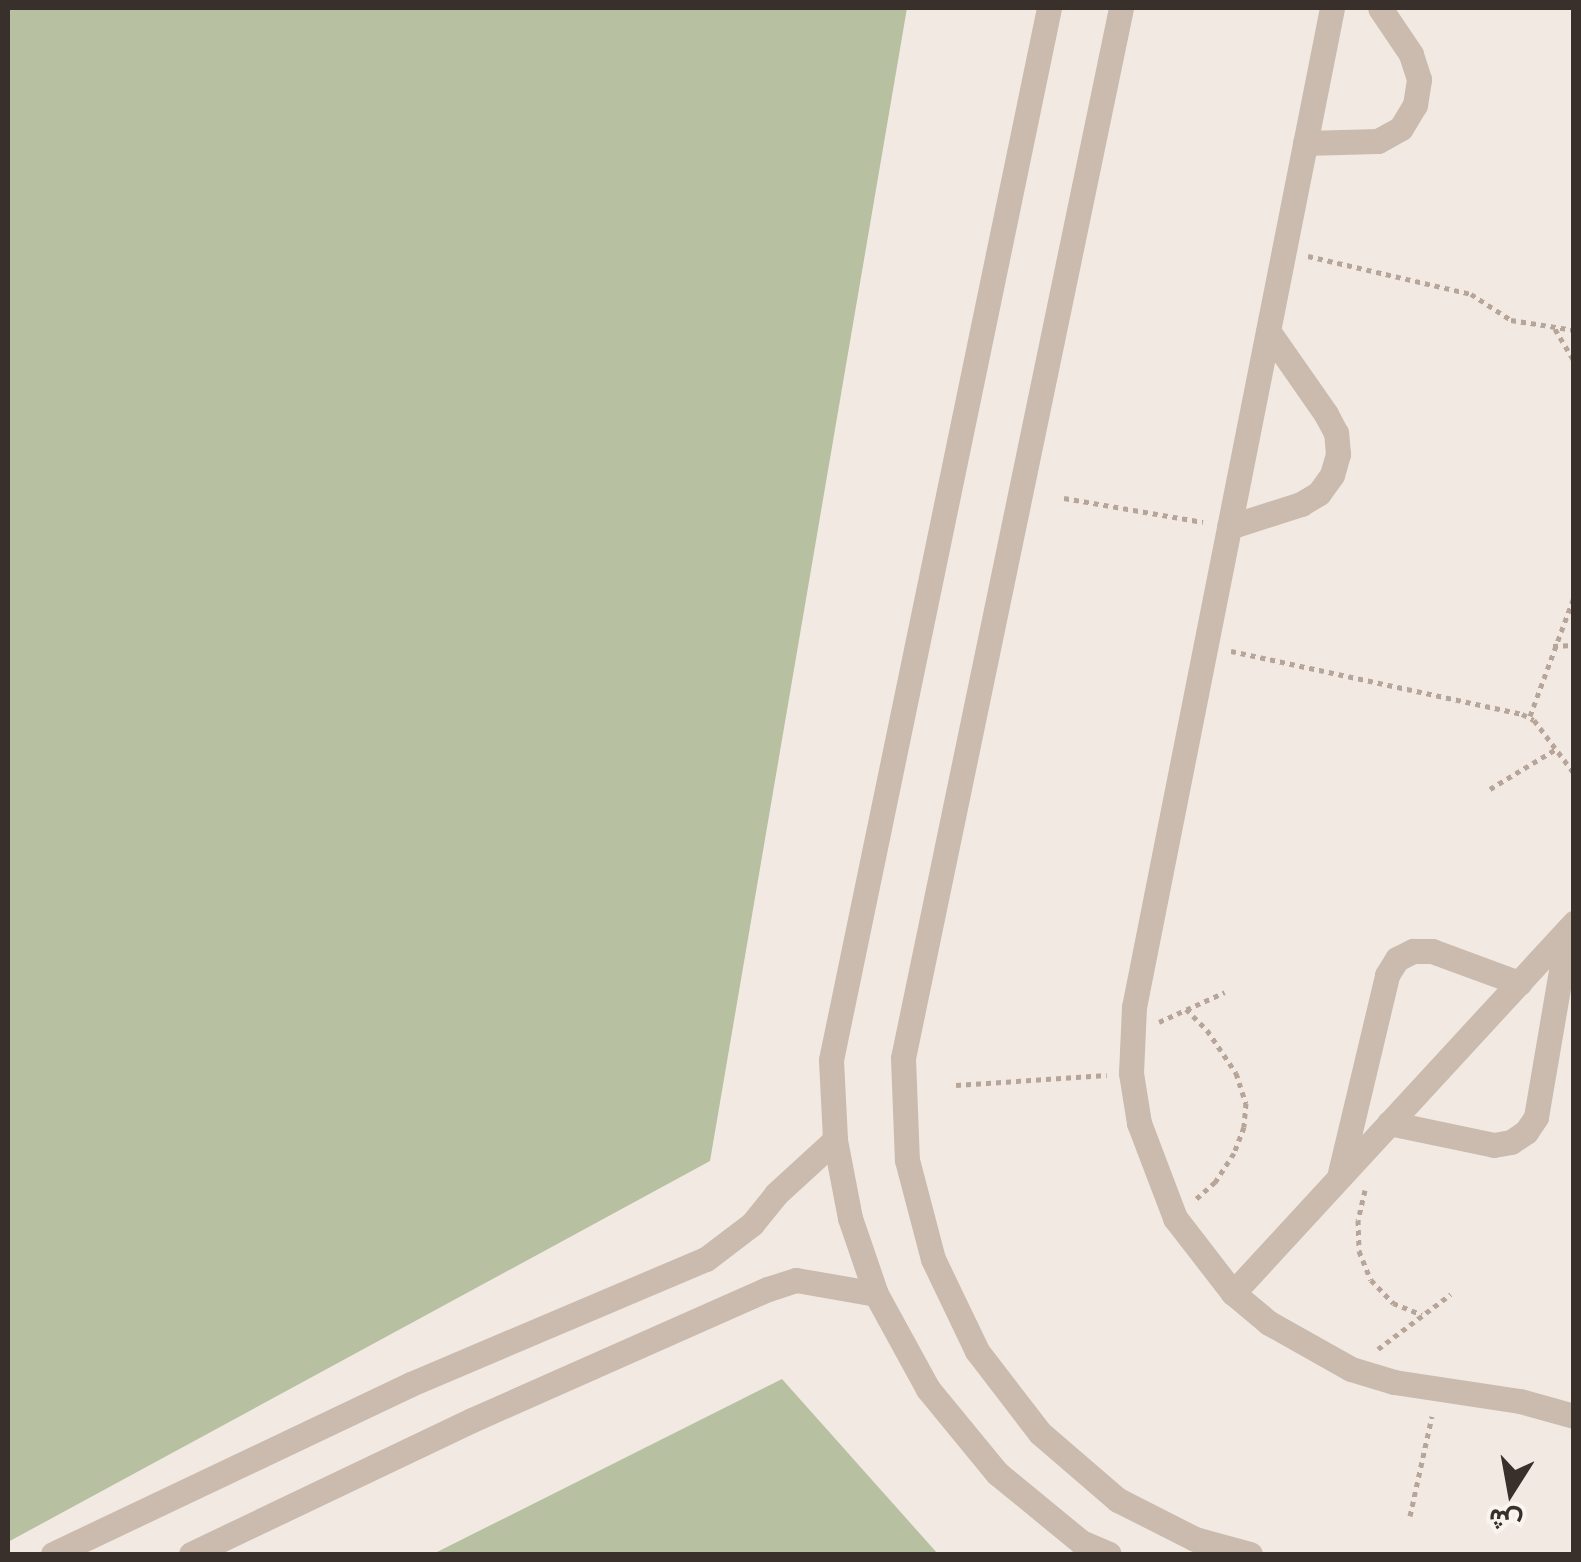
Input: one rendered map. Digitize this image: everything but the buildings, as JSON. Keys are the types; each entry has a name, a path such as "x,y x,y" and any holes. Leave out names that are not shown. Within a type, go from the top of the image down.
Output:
{"street":[{"path":"1049,8 831,1060 835,1140 850,1218 876,1294 928,1389 997,1472 1081,1542 1109,1554"},
{"path":"1121,8 902,1058 907,1160 932,1259 978,1352 1040,1433 1118,1500 1195,1539 1250,1554"},
{"path":"1332,8 1280,250 1268,331 1134,1007 1132,1073 1139,1123 1175,1218 1233,1293 1308,1349 1351,1369 1438,1389 1520,1401 1574,1416"},
{"path":"1305,143 1378,141 1401,128 1416,105 1419,79 1411,54 1380,8"},
{"path":"1229,527 1301,504 1319,493 1332,475 1338,454 1336,433 1326,414 1268,331"},
{"path":"1233,1293 1571,926"},
{"path":"1389,1123 1494,1146 1511,1142 1526,1132 1536,1117 1571,926"},
{"path":"1338,1178 1387,975 1398,959 1414,950 1432,951 1518,983"},
{"path":"53,1554 411,1384 706,1259 752,1224 776,1194 835,1140"},
{"path":"191,1554 506,1404 768,1288 796,1280 876,1294"}],"path":[{"path":"1280,250 1472,294 1511,320 1574,330"},
{"path":"1554,327 1574,361"},
{"path":"1064,498 1229,527"},
{"path":"1529,717 1574,597"},
{"path":"1206,646 1529,717 1574,773"},
{"path":"1553,646 1574,646"},
{"path":"1490,789 1556,749"},
{"path":"1134,1034 1225,992"},
{"path":"1175,1218 1215,1182 1234,1153 1244,1127 1246,1103 1236,1073 1207,1030 1186,1009"},
{"path":"956,1085 1132,1073"},
{"path":"1366,1186 1358,1220 1358,1251 1371,1280 1393,1302 1422,1316"},
{"path":"1351,1369 1451,1294"},
{"path":"1410,1516 1438,1389"}],"green space":[{"path":"8,8 907,8 710,1161 8,1542"},
{"path":"782,1379 938,1554 433,1554"}]}
